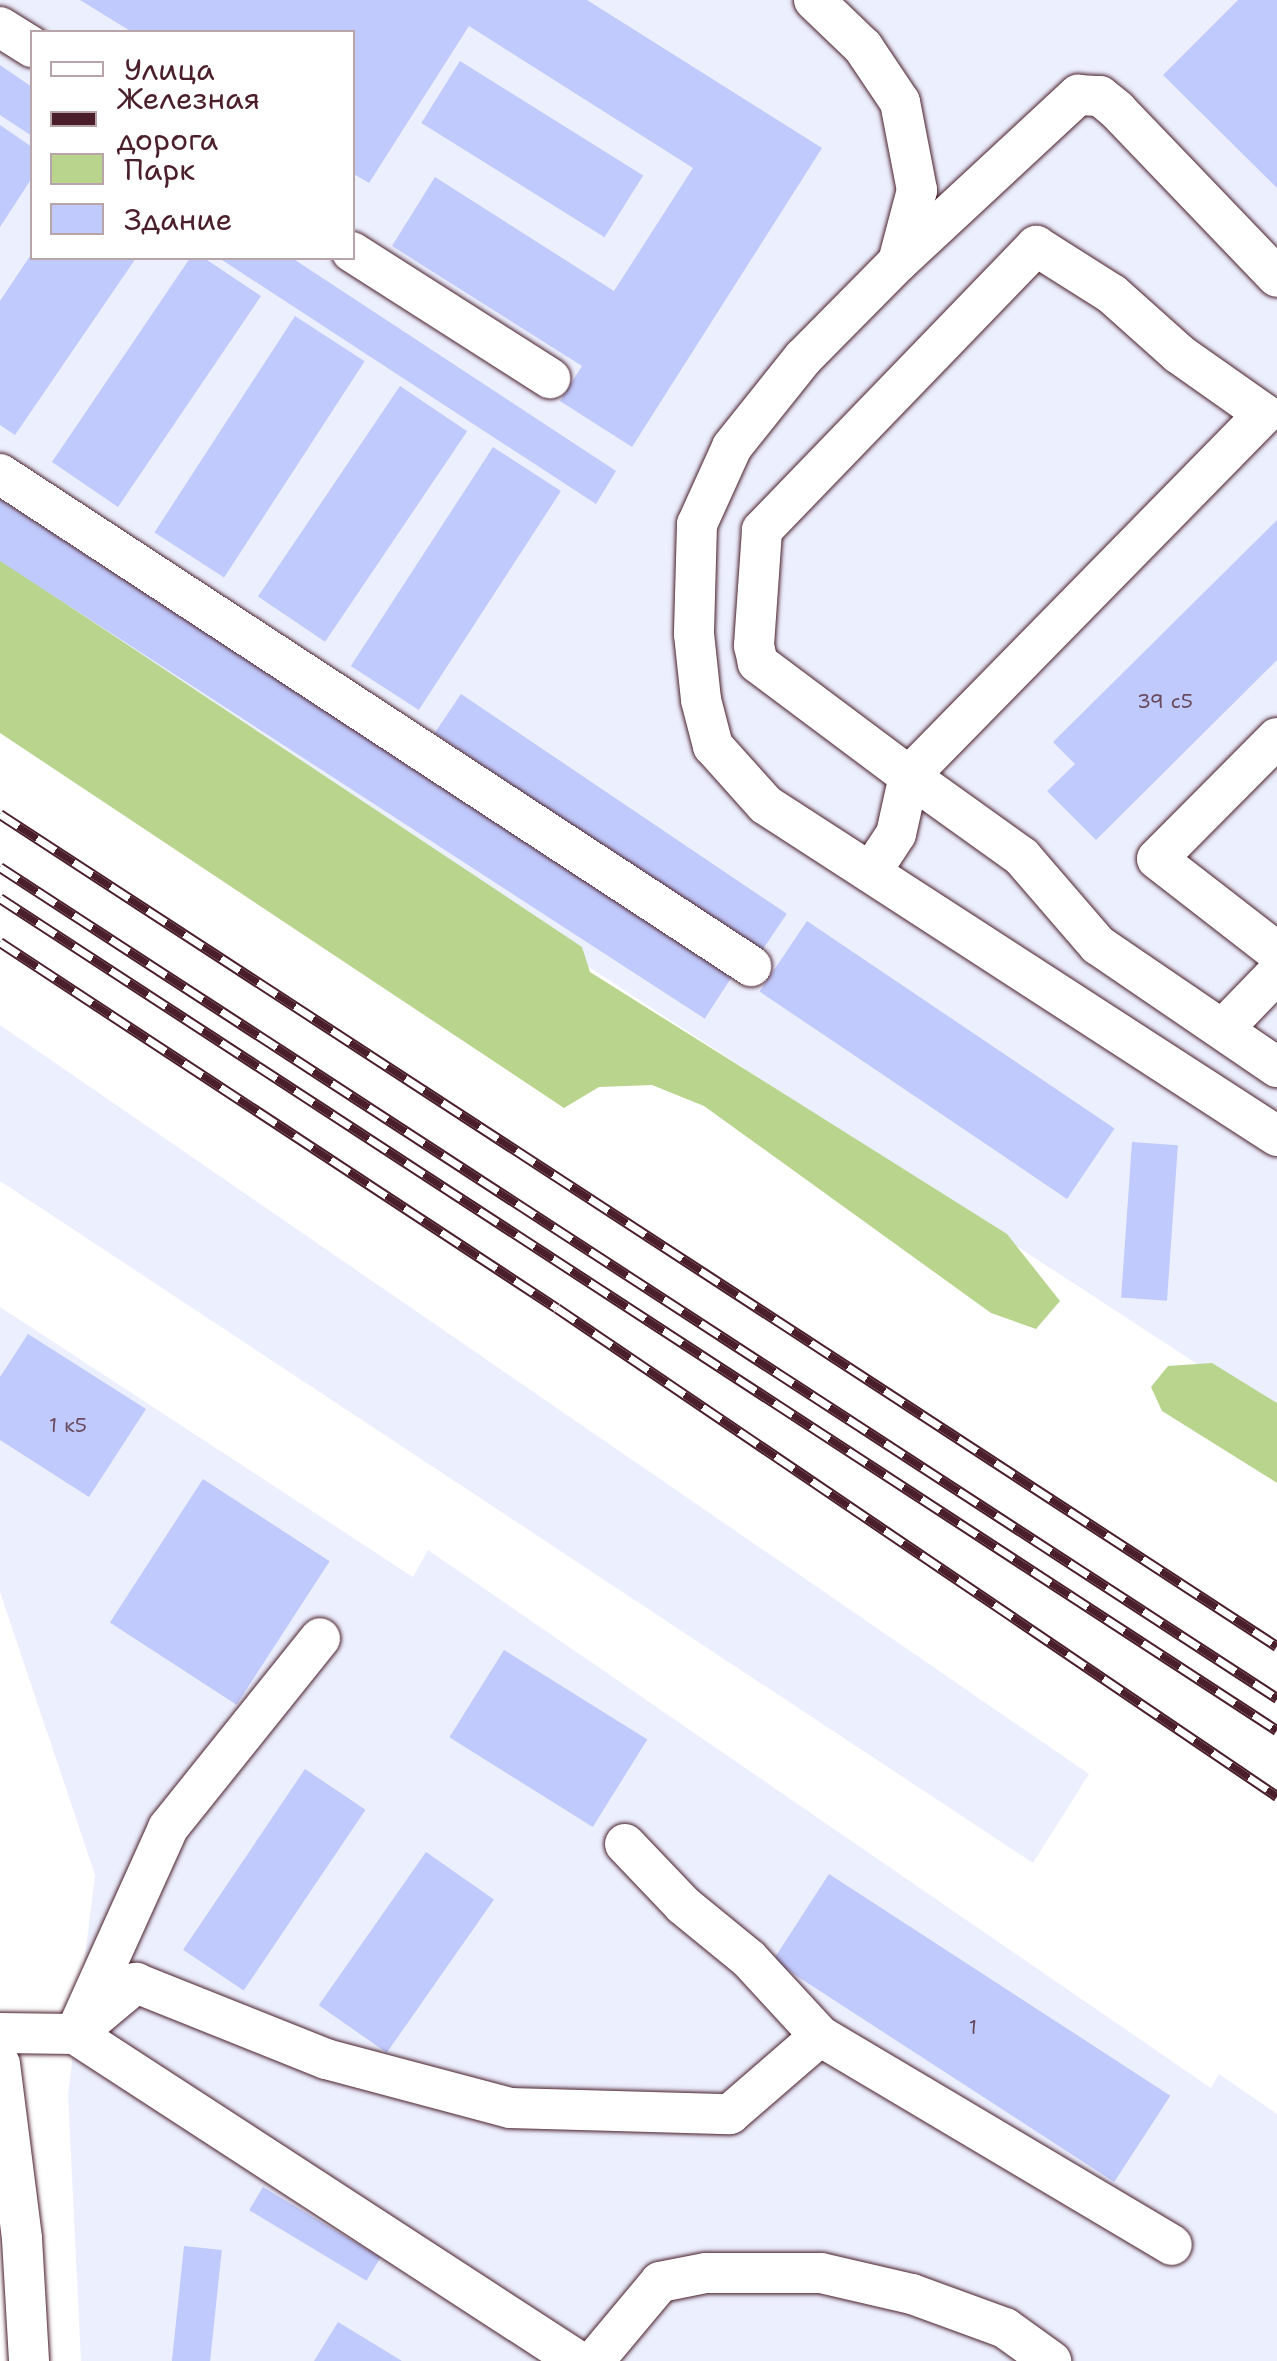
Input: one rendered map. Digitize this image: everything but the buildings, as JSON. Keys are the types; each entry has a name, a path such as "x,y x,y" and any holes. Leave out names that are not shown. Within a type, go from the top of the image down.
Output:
{"street":[{"path":"814,0 862,47 900,102 917,190 898,262"},
{"path":"0,27 30,47"},
{"path":"1277,277 1117,110 1100,96 1078,95 898,262 803,358 732,447 696,524 694,634 701,700 713,746 734,774 766,804 1277,1136"},
{"path":"871,872 896,834 909,776 1264,414 1179,354 1112,294 1036,246 762,530 754,646 758,663 909,776 1022,857 1098,945 1277,1067"},
{"path":"355,254 550,378"},
{"path":"0,474 751,966"},
{"path":"1277,738 1157,858 1277,952"},
{"path":"1223,1029 1277,972"},
{"path":"75,2034 168,1828 320,1638"},
{"path":"625,1844 684,1905 749,1959 820,2036 1172,2245"},
{"path":"75,2034 136,1983 326,2059 510,2108 730,2114 820,2036"},
{"path":"0,2033 75,2034 578,2361"},
{"path":"0,2064 22,2239 29,2361"},
{"path":"594,2361 660,2282 706,2273 821,2273 912,2294 1006,2328 1051,2361"}],"shaded area":[{"path":"0,0 1277,0 1277,1416 0,583"},
{"path":"0,1025 1089,1774 1033,1863 0,1181"},
{"path":"0,1307 413,1577 428,1550 1211,2088 1219,2074 1277,2114 1277,2361 81,2361 68,2095 95,1875 0,1592"}],"green space":[{"path":"0,560 582,947 590,972 1007,1234 1060,1301 1036,1329 991,1313 704,1106 652,1085 599,1087 564,1108 0,733"},
{"path":"1212,1363 1277,1403 1277,1483 1162,1411 1151,1387 1168,1366"}],"railway":[{"path":"0,814 1277,1646"},
{"path":"0,867 1277,1698"},
{"path":"0,898 1277,1730"},
{"path":"0,942 557,1308 1277,1796"}]}
